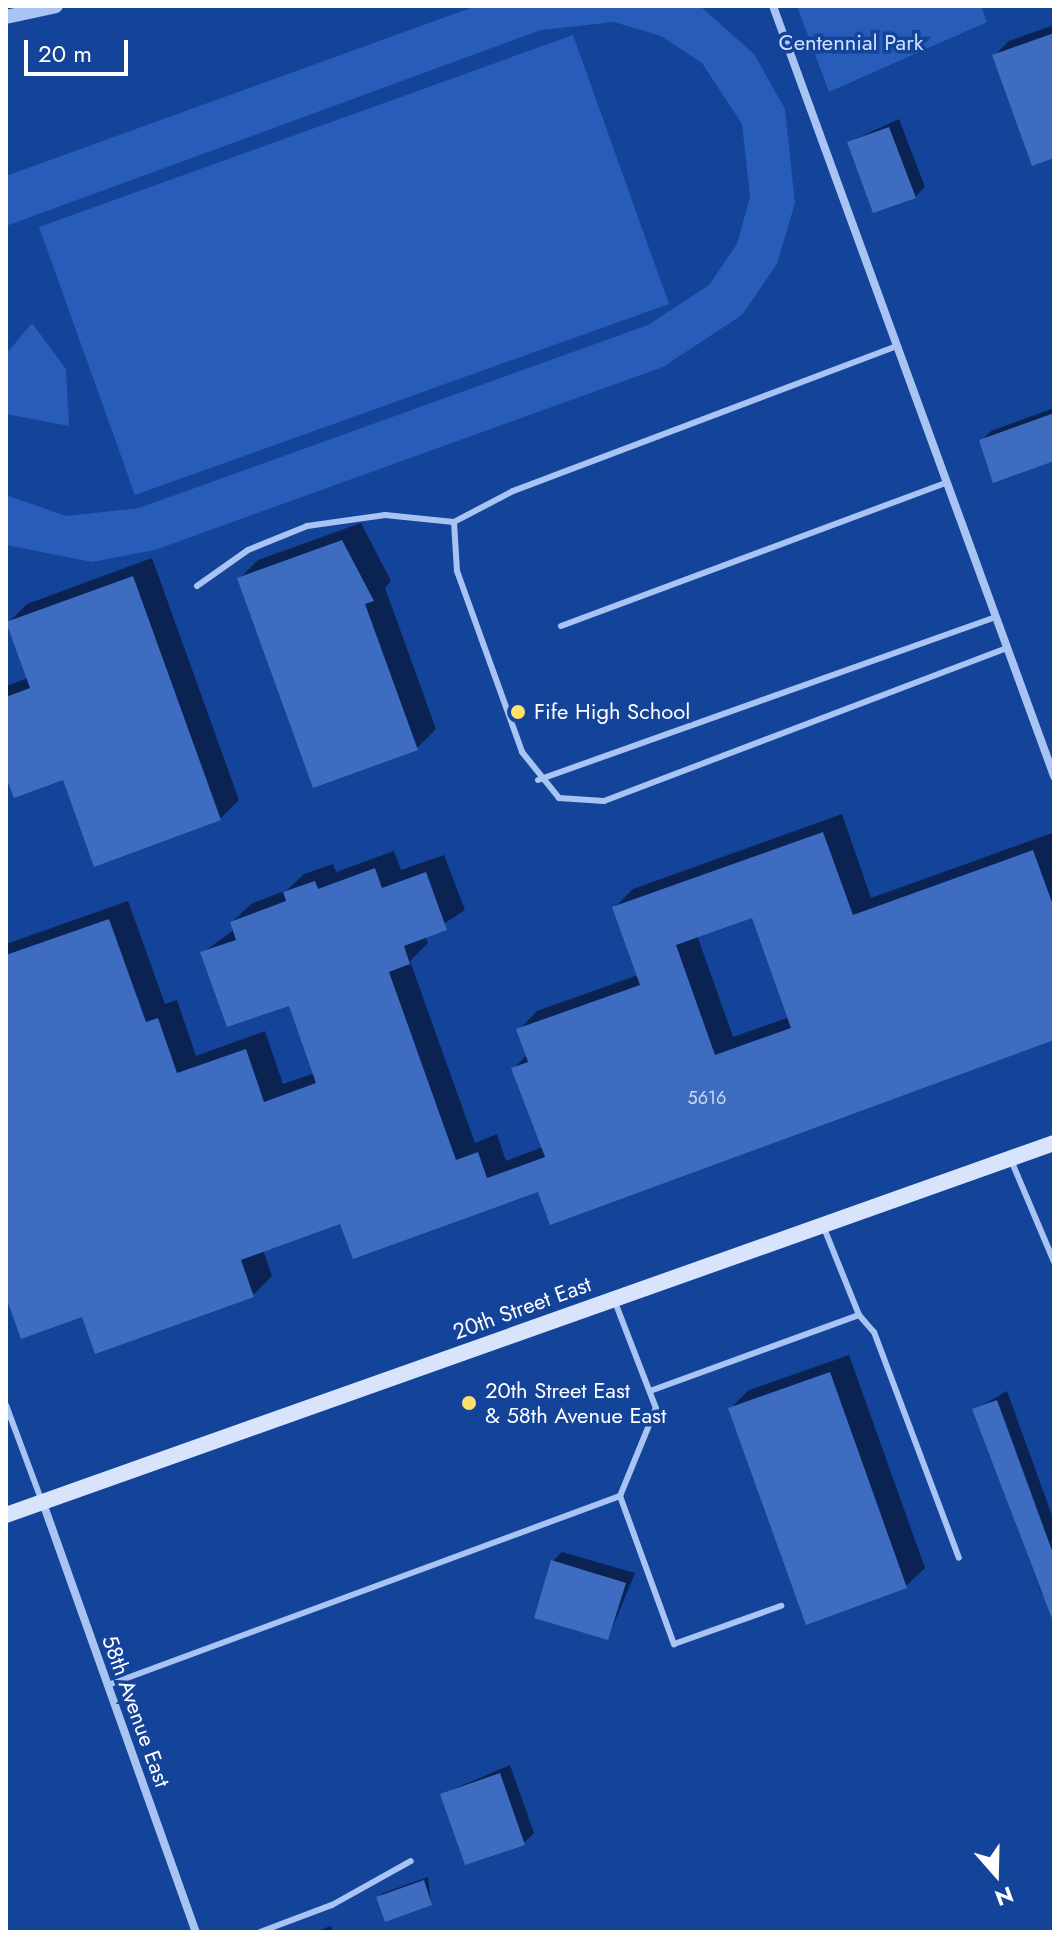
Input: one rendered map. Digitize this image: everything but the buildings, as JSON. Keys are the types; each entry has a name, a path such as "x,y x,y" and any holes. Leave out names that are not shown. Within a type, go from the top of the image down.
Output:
{"main road":[{"name":"20th Street East","path":"6,1515 1054,1143"}],"street":[{"path":"6,17 56,6"},
{"path":"773,6 1054,776"},
{"name":"58th Avenue East","path":"42,1502 196,1932"}],"lane":[{"path":"197,586 248,550 307,526 385,515 454,522 513,491 897,346"},
{"path":"561,626 946,483"},
{"path":"454,522 457,571 538,780 571,802 621,796 1007,648"},
{"path":"538,780 996,617"},
{"path":"1010,1158 1054,1262"},
{"path":"823,1225 859,1315 874,1332 959,1558"},
{"path":"613,1299 656,1408 620,1496 674,1644 781,1606"},
{"path":"650,1391 859,1315"},
{"path":"6,1405 42,1502"},
{"path":"108,1685 620,1496"},
{"path":"260,1932 332,1905 411,1861"}],"green space":[{"path":"476,6 700,6 754,54 785,109 795,203 777,264 742,315 663,367 155,550 92,562 6,545 6,495 66,516 139,508 648,325 709,285 737,244 750,197 742,124 702,63 661,36 614,22 541,30 6,226 6,176"},
{"name":"Centennial Park","path":"797,6 981,6 987,22 829,92"},
{"path":"573,35 669,304 135,495 39,227"},
{"path":"32,323 66,369 69,426 6,414 6,354"}],"place":[{"name":"Fife High School","path":"518,712"},
{"name":"20th Street East & 58th Avenue East","path":"469,1403"}]}
